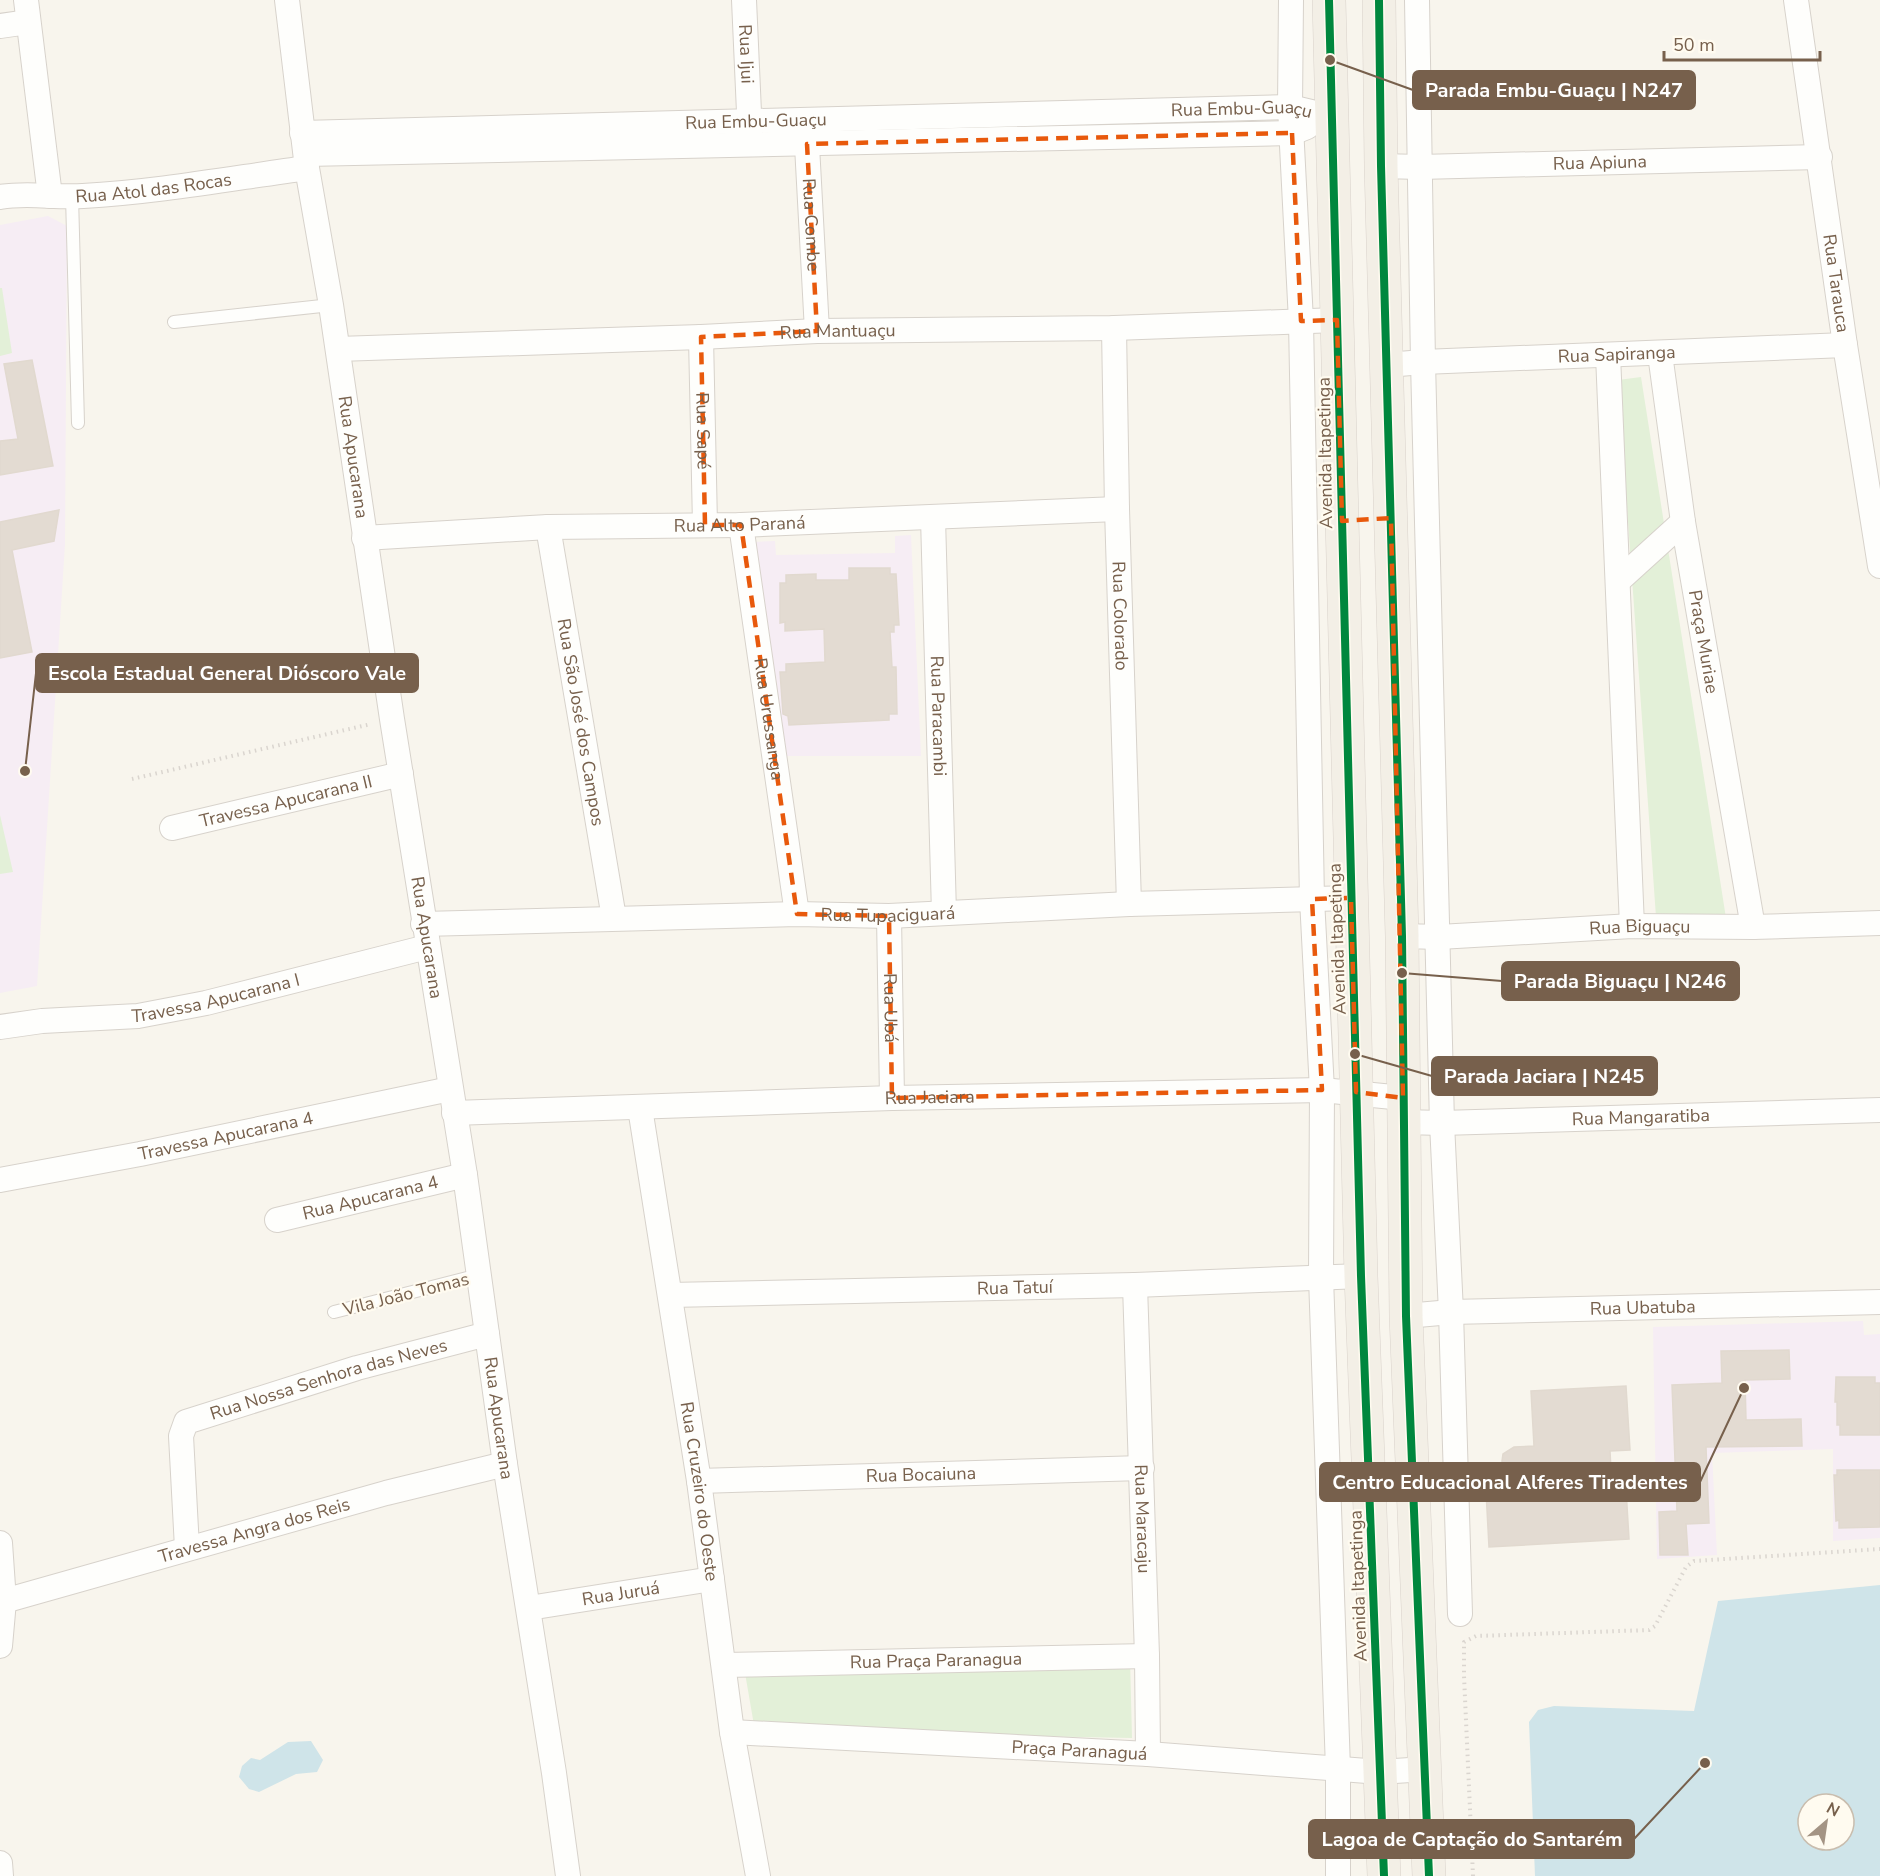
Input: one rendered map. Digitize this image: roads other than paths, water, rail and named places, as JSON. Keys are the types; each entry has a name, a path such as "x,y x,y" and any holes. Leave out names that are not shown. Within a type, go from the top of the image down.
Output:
{"main road":[{"name":"Avenida Itapetinga","path":"1329,0 1361,1276 1384,1876"},
{"path":"1379,0 1402,936 1406,1316 1429,1876"},
{"path":"1332,117 1381,116"},
{"path":"1342,520 1391,519"}],"street":[{"name":"Rua Apucarana","path":"287,0 305,152 338,349 364,538 425,935 465,1175 505,1464 529,1608 568,1876"},
{"name":"Rua Ijui","path":"744,0 751,145"},
{"name":"Avenida Itapetinga","path":"1292,0 1290,107 1301,321 1312,899 1322,1090 1321,1277 1338,1769 1338,1876"},
{"path":"1417,0 1423,362 1442,1123 1461,1614"},
{"name":"Rua Tarauca","path":"1796,0 1845,345 1877,520 1880,566"},
{"path":"0,27 27,11 61,196"},
{"name":"Rua Embu-Guaçu","path":"305,152 750,120 1290,107 1332,117"},
{"name":"Rua Embu-Guaçu","path":"305,152 1292,133 1332,117"},
{"name":"Rua Combe","path":"805,119 817,331"},
{"name":"Rua Atol das Rocas","path":"0,197 27,194 61,196 211,182 305,152"},
{"name":"Rua Apiuna","path":"1382,166 1820,157"},
{"name":"Rua Mantuaçu","path":"338,349 817,331 1114,328 1337,320"},
{"name":"Rua Colorado","path":"1114,328 1129,904"},
{"name":"Rua Sapé","path":"701,337 705,525"},
{"name":"Rua Sapiranga","path":"1387,365 1845,345"},
{"name":"Praça Muriae","path":"1660,354 1683,522 1754,927"},
{"path":"1608,355 1632,926"},
{"name":"Rua Alto Paraná","path":"364,538 548,527 741,525 1117,509"},
{"name":"Rua Paracambi","path":"933,518 944,914"},
{"path":"1618,581 1683,522"},
{"name":"Rua Urussanga","path":"741,525 797,914"},
{"name":"Rua São José dos Campos","path":"548,527 614,918"},
{"name":"Travessa Apucarana II","path":"172,828 400,774"},
{"name":"Rua Tupaciguará","path":"425,935 614,918 797,914 889,916 1129,904 1351,898"},
{"name":"Rua Ubá","path":"889,916 892,1098"},
{"name":"Rua Biguaçu","path":"1402,936 1439,938 1632,926 1754,927 1880,923"},
{"name":"Travessa Apucarana I","path":"0,1027 42,1021 138,1016 183,1007 425,935"},
{"name":"Travessa Apucarana 4","path":"0,1180 140,1154 450,1089"},
{"name":"Rua Jaciara","path":"454,1113 892,1098 1322,1090 1356,1092 1403,1110"},
{"name":"Rua Cruzeiro do Oeste","path":"640,1108 699,1481 732,1732 758,1876"},
{"name":"Rua Mangaratiba","path":"1403,1110 1442,1123 1880,1110"},
{"name":"Rua Apucarana 4","path":"278,1220 465,1175"},
{"name":"Rua Tatuí","path":"670,1295 1135,1285 1361,1276"},
{"name":"Rua Maracaju","path":"1135,1285 1142,1468 1148,1754"},
{"name":"Rua Ubatuba","path":"1406,1316 1451,1312 1880,1302"},
{"name":"Rua Nossa Senhora das Neves","path":"188,1548 180,1436 184,1426 190,1420 357,1368 487,1334"},
{"name":"Travessa Angra dos Reis","path":"4,1600 386,1493 505,1464"},
{"name":"Rua Bocaiuna","path":"699,1481 1142,1468"},
{"path":"0,1543 4,1600 0,1646"},
{"name":"Rua Juruá","path":"529,1608 712,1579"},
{"name":"Rua Praça Paranagua","path":"724,1665 1147,1656"},
{"name":"Praça Paranaguá","path":"732,1732 1148,1754 1380,1772 1425,1769"},
{"path":"0,1863 1,1876"}],"lane":[{"path":"61,196 78,423"},
{"path":"174,322 331,305"},
{"name":"Vila João Tomas","path":"334,1312 479,1275"}],"place":[{"name":"Parada Embu-Guaçu | N247","path":"1330,60"},
{"name":"Escola Estadual General Dióscoro Vale","path":"25,771"},
{"name":"Parada Biguaçu | N246","path":"1402,973"},
{"name":"Parada Jaciara | N245","path":"1355,1054"},
{"name":"Centro Educacional Alferes Tiradentes","path":"1744,1388"},
{"name":"Lagoa de Captação do Santarém","path":"1705,1763"}]}
